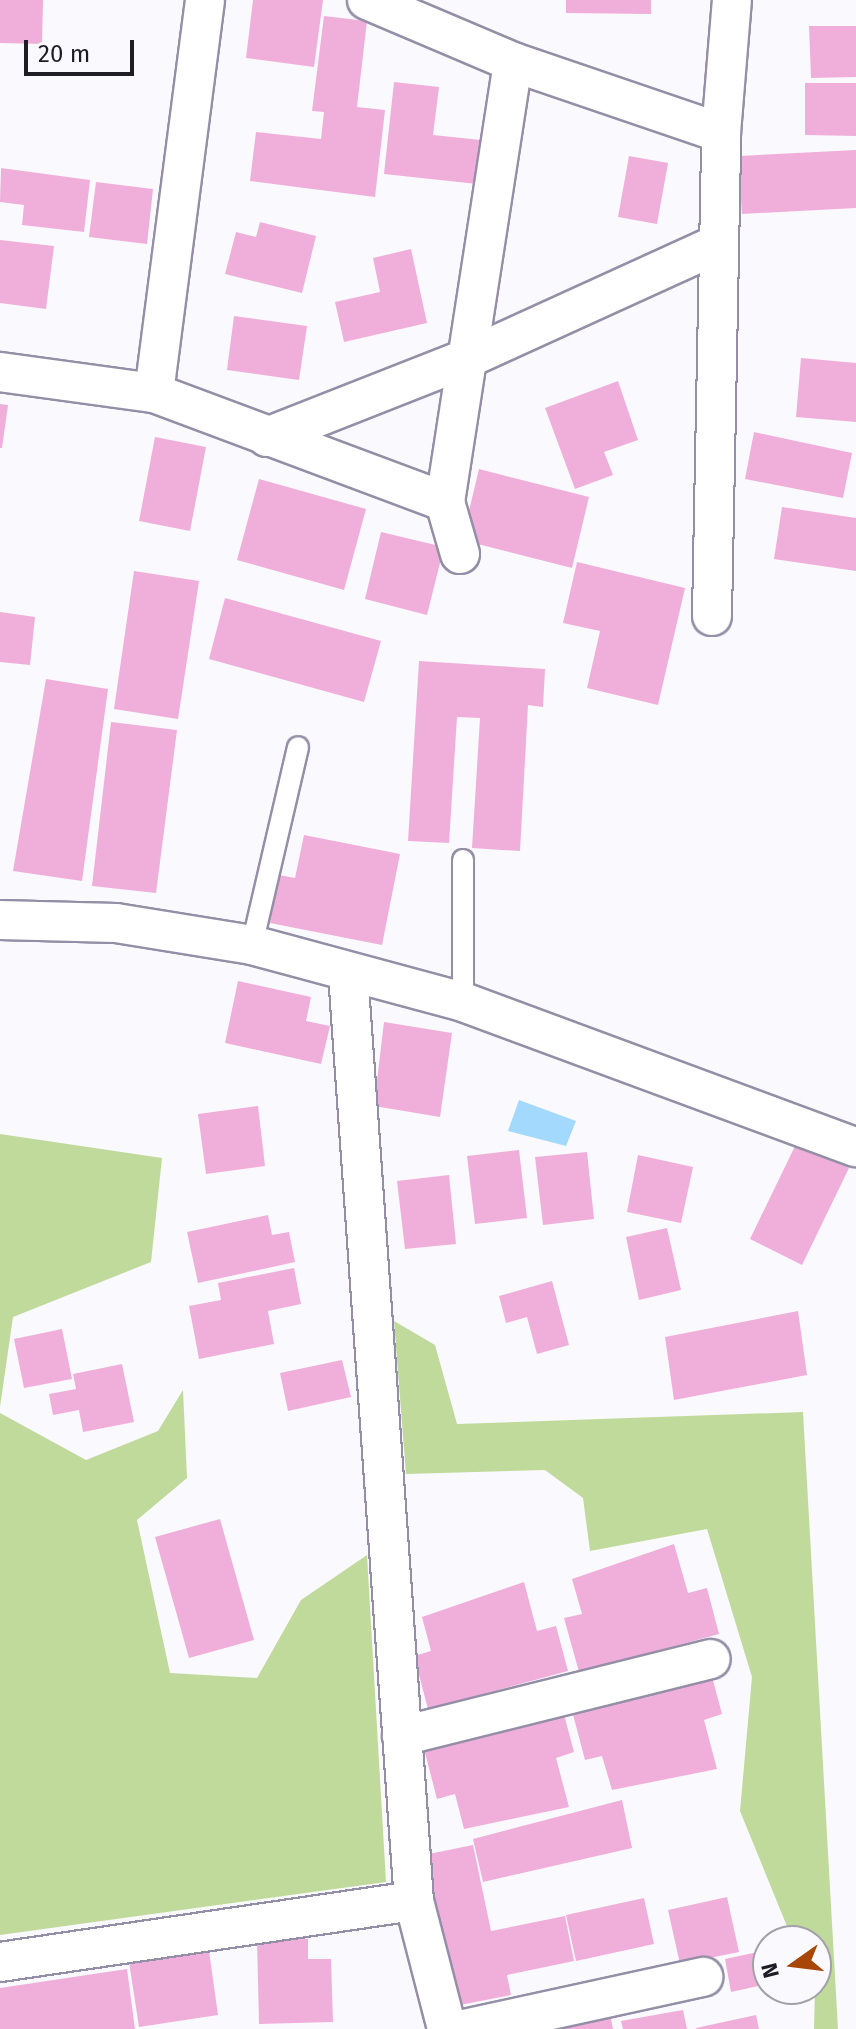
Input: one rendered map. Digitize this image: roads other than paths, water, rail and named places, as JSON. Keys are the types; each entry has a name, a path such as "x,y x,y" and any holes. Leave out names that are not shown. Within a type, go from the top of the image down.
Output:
{"street":[{"path":"154,393 205,0"},
{"path":"367,0 513,62 721,133"},
{"path":"712,616 716,245 732,0"},
{"path":"460,554 445,502 513,62"},
{"path":"267,437 468,358 716,245"},
{"path":"0,372 154,393 445,502"},
{"path":"0,920 116,923 252,945 348,974 463,1002 856,1147"},
{"path":"348,974 414,1901 447,2029"},
{"path":"402,1736 711,1659"},
{"path":"0,1962 414,1901"},
{"path":"464,2029 703,1977"}],"lane":[{"path":"252,945 298,747"},
{"path":"463,860 463,1002"}],"water":[{"path":"519,1100 576,1121 566,1146 508,1131"}]}
